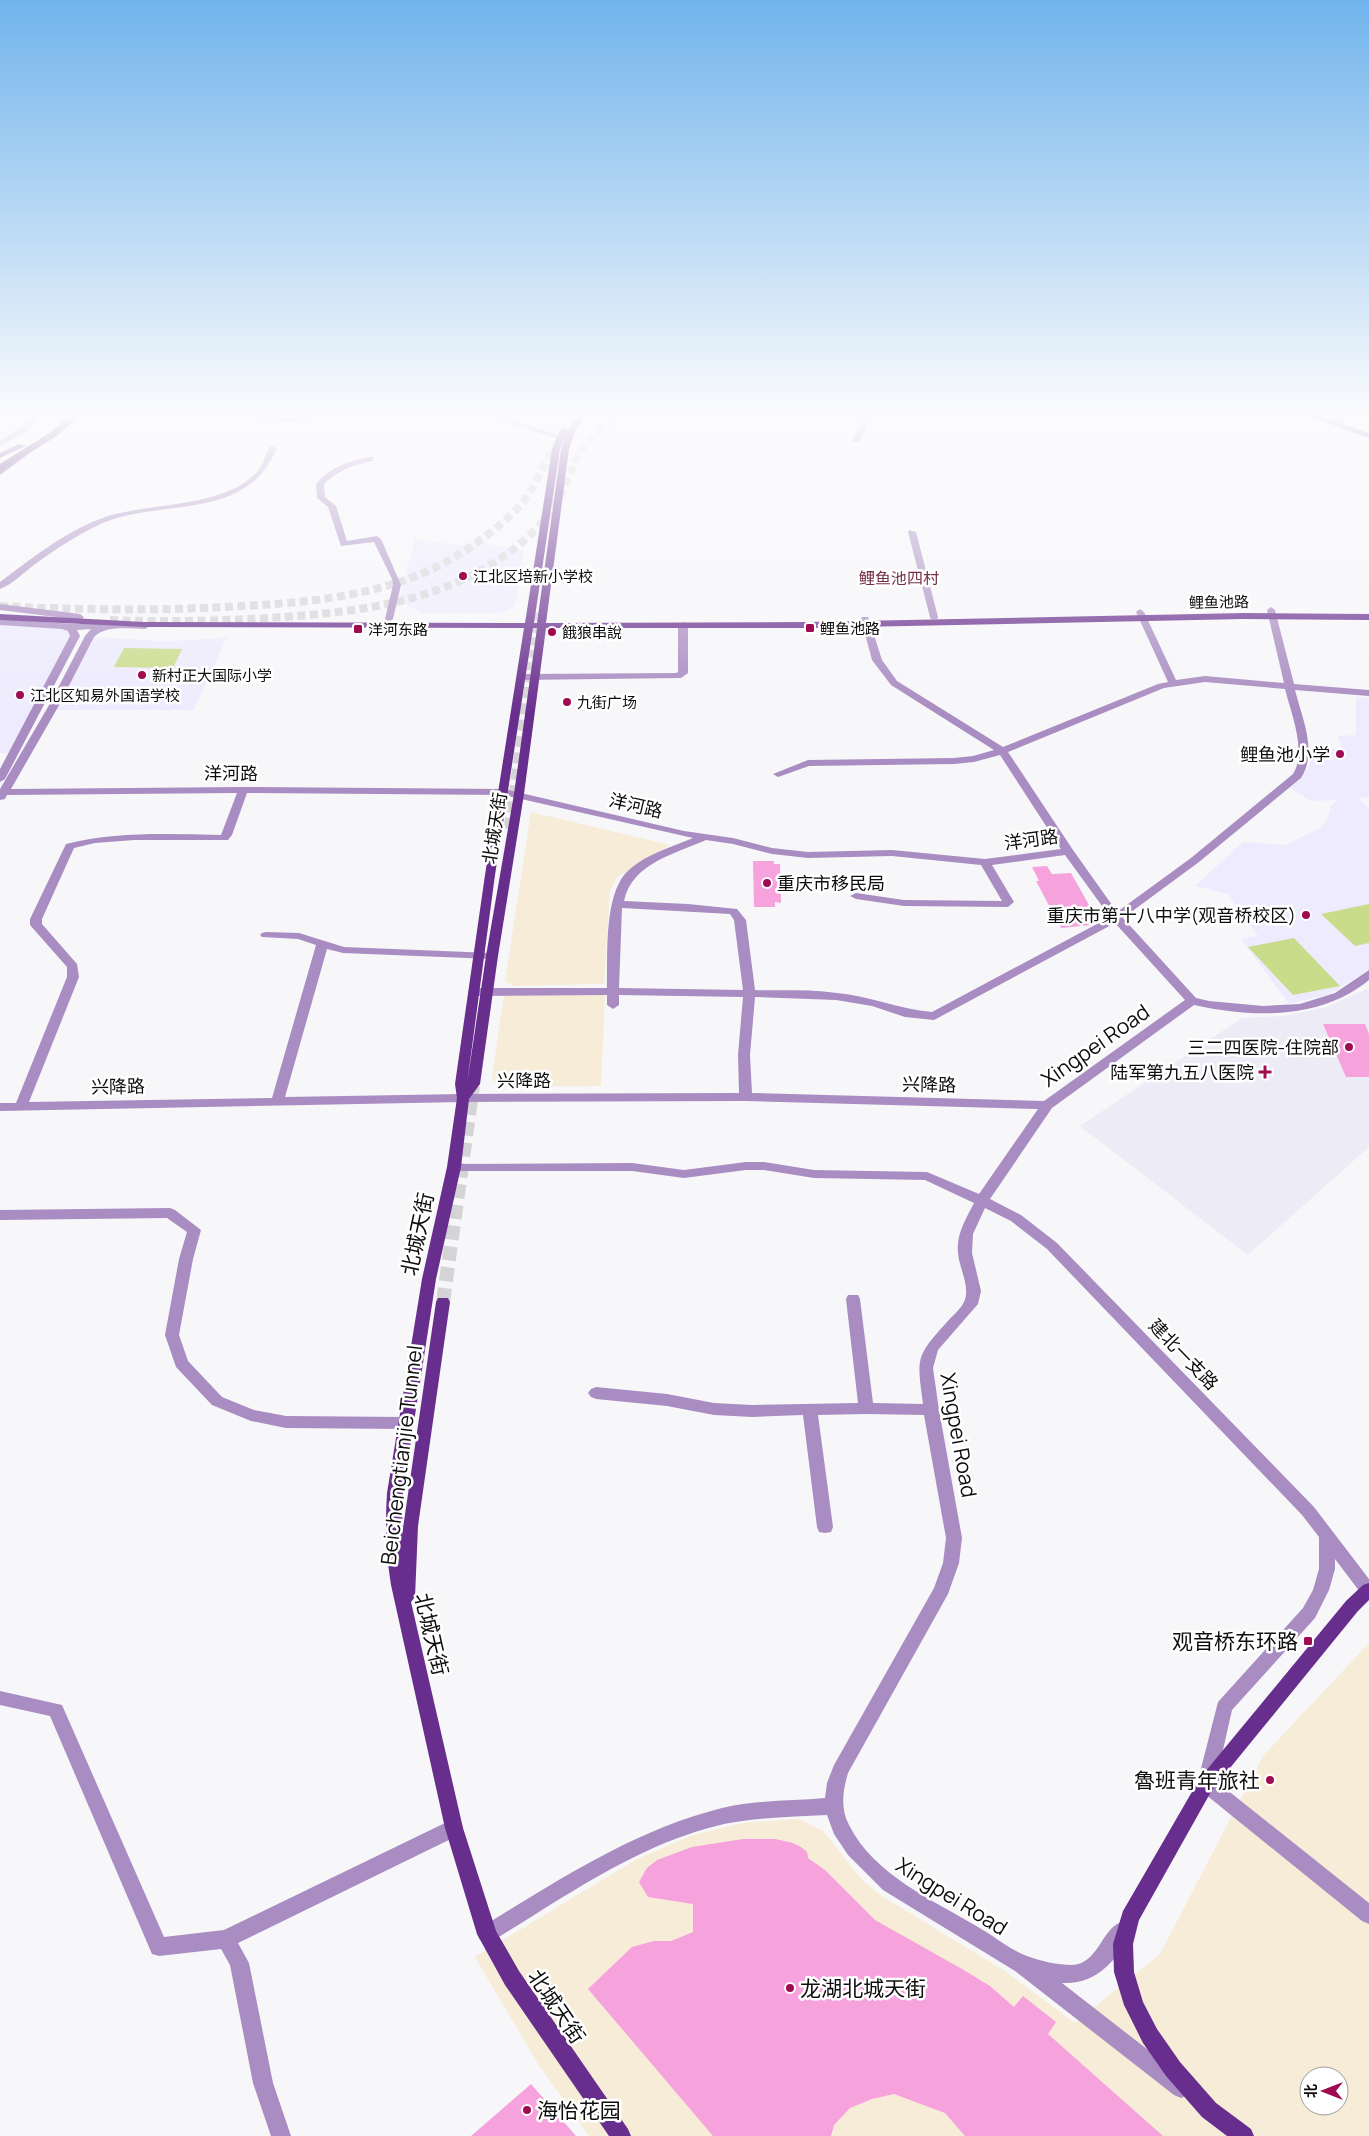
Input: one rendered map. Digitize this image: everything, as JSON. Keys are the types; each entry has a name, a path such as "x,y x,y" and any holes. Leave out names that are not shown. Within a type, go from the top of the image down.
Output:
{"main road":[{"name":"北城天街","path":"555,514 536,623 481,992 474,1084 463,1098 454,1167 428,1279 395,1493 393,1528 399,1586 454,1828 487,1934 518,1986 622,2136"},
{"path":"0,612 80,617 390,619 536,623"},
{"name":"鲤鱼池路","path":"536,623 684,625 1272,612 1369,612"},
{"name":"鲤鱼池路","path":"1272,612 1369,618"},
{"name":"鲤鱼池路","path":"536,623 865,621 934,617 1141,615"},
{"path":"0,617 76,623 165,625 536,623"},
{"name":"Beichengtianjie Tunnel","path":"406,1615 410,1526 442,1302"},
{"path":"1244,2136 1209,2110 1173,2069 1150,2036 1134,2005 1124,1972 1123,1944 1130,1917 1206,1784 1352,1606 1369,1591"}],"street":[{"path":"0,586 73,534 121,514"},
{"path":"334,514 344,544 377,539 397,585 390,619"},
{"path":"912,532 934,617"},
{"path":"0,607 80,617"},
{"path":"481,992 613,991 836,996 874,1003 905,1013 934,1016 1116,918 1195,860 1297,776 1302,768 1305,750 1272,612"},
{"path":"1141,615 1173,683"},
{"path":"865,621 877,660 894,683 1002,751 1068,851"},
{"path":"0,622 65,627 165,625"},
{"path":"529,677 678,676 683,673 684,625"},
{"path":"0,779 75,636 72,629 65,627"},
{"path":"1,794 53,707 90,636 95,632 111,627"},
{"path":"778,774 808,763 954,761 974,759 1002,751 1160,686 1173,683 1205,679 1369,693"},
{"path":"21,1106 73,976 73,966 36,925 36,919 70,846 95,840 134,837 224,838 227,835 243,790"},
{"name":"洋河路","path":"1,794 243,790 512,793 618,819 772,851 808,855 892,853 985,862 1012,860 1068,851 1116,918 1192,1001"},
{"path":"613,1004 615,916 620,892 632,872 656,858 704,837"},
{"path":"856,896 904,903 1004,905 1008,902 985,862"},
{"path":"618,904 733,911 740,920 749,993 744,1055 746,1097"},
{"path":"266,935 299,936 322,945 343,950 486,957"},
{"path":"278,1100 322,945"},
{"path":"1192,1001 1217,1007 1240,1009 1291,1008 1316,1004 1335,998 1351,989 1369,974"},
{"name":"Xingpei Road","path":"1022,1964 890,1884 875,1872 858,1853 839,1822 834,1806 834,1788 840,1771 942,1589 951,1563 954,1538 931,1410 926,1359 933,1346 971,1304 973,1298 974,1292 964,1244 966,1234 982,1200 1047,1105 1192,1001"},
{"name":"兴降路","path":"0,1107 278,1100 746,1097 1047,1105"},
{"name":"建北一支路","path":"454,1167 632,1167 684,1174 746,1166 764,1166 814,1174 915,1175 935,1179 982,1200 1016,1218 1052,1246 1281,1482 1327,1536 1369,1591"},
{"path":"0,1215 170,1213 194,1230 186,1259 172,1335 181,1363 217,1401 251,1415 286,1422 405,1423"},
{"path":"853,1299 866,1408"},
{"path":"596,1393 668,1400 714,1409 752,1411 866,1408 931,1410"},
{"path":"810,1410 825,1527"},
{"path":"1327,1536 1327,1569 1321,1590 1309,1613 1224,1707 1206,1784 1369,1916"},
{"path":"0,1698 56,1710 159,1947 226,1940 454,1828"},
{"path":"487,1934 631,1850 690,1826 743,1813 834,1806"},
{"path":"1022,1964 1052,1973 1068,1975 1084,1972 1097,1966 1130,1917"},
{"path":"226,1940 239,1963 263,2083 281,2136"},
{"path":"1022,1964 1209,2110"}],"shaded area":[{"name":"江北区培新小学校","path":"415,539 457,545 488,544 524,550 515,606 500,613 422,613 399,601"},
{"name":"江北区知易外国语学校","path":"0,625 62,629 69,632 71,636 8,753 0,753"},
{"name":"新村正大国际小学","path":"94,637 161,641 227,637 194,710 56,710"},
{"name":"重庆市第十八中学(观音桥校区)","path":"1356,697 1369,698 1369,797 1359,798 1369,809 1369,969 1330,994 1289,1004 1241,939 1258,936 1228,894 1195,886 1243,842 1285,845 1320,828 1327,820 1331,806 1337,800 1311,801 1290,788 1303,777 1311,760 1312,749 1342,749 1338,736 1356,735"},
{"path":"531,812 670,845 617,877 610,891 604,984 513,986 505,981"},
{"name":"陆军第九五八医院","path":"1369,988 1369,1147 1248,1255 1080,1126 1242,1018 1283,1016 1324,1008"},
{"path":"504,995 605,995 601,1086 507,1087 494,1082 492,1076"},
{"path":"1369,1643 1369,2136 589,2136 538,2064 475,1957 637,1859 693,1835 747,1822 799,1819 823,1831 862,1880 882,1896 1005,1971 1075,2023 1160,1954 1263,1756"}],"green space":[{"path":"124,648 182,649 173,668 114,667"},
{"path":"1369,904 1369,943 1355,946 1321,914"},
{"path":"1294,938 1340,986 1293,995 1248,947"}],"building":[{"name":"重庆市移民局","path":"753,861 774,861 774,864 780,864 781,903 775,902 775,907 754,907"},
{"path":"1047,866 1052,874 1071,873 1098,921 1092,925 1061,928 1036,881 1039,881 1032,867"},
{"name":"三二四医院-住院部","path":"1323,1024 1365,1024 1369,1034 1369,1077 1346,1077"},
{"name":"龙湖北城天街","path":"743,1839 775,1839 801,1847 807,1852 808,1858 825,1870 875,1920 990,1986 1014,2007 1023,1996 1056,2022 1048,2034 1163,2136 965,2136 945,2113 894,2094 872,2099 850,2108 834,2125 831,2136 713,2136 588,1989 632,1947 654,1941 671,1941 693,1932 693,1904 648,1897 639,1882 647,1868 657,1860 692,1847"},
{"name":"海怡花园","path":"531,2084 576,2136 471,2136"}],"tunnel":[{"path":"0,606 91,609 212,608 333,598 399,582 434,568 459,555 512,514"},
{"path":"110,620 150,621 269,618 340,612 409,599 442,588 474,574 504,556 532,533 549,514"},
{"path":"527,695 539,611"},
{"path":"509,829 528,694"},
{"path":"443,1302 473,1086"}],"place":[{"name":"江北区培新小学校","path":"463,576"},
{"name":"鲤鱼池路","path":"810,628"},
{"name":"洋河东路","path":"358,629"},
{"name":"餓狼串說","path":"552,632"},
{"name":"新村正大国际小学","path":"142,675"},
{"name":"江北区知易外国语学校","path":"20,695"},
{"name":"九街广场","path":"567,702"},
{"name":"鲤鱼池小学","path":"1340,754"},
{"name":"重庆市移民局","path":"767,883"},
{"name":"重庆市第十八中学(观音桥校区)","path":"1306,915"},
{"name":"三二四医院-住院部","path":"1349,1047"},
{"name":"陆军第九五八医院","path":"1265,1072"},
{"name":"观音桥东环路","path":"1308,1641"},
{"name":"魯班青年旅社","path":"1270,1780"},
{"name":"龙湖北城天街","path":"790,1988"},
{"name":"海怡花园","path":"527,2110"}],"district":[{"name":"鲤鱼池四村","path":"899,578"}]}
